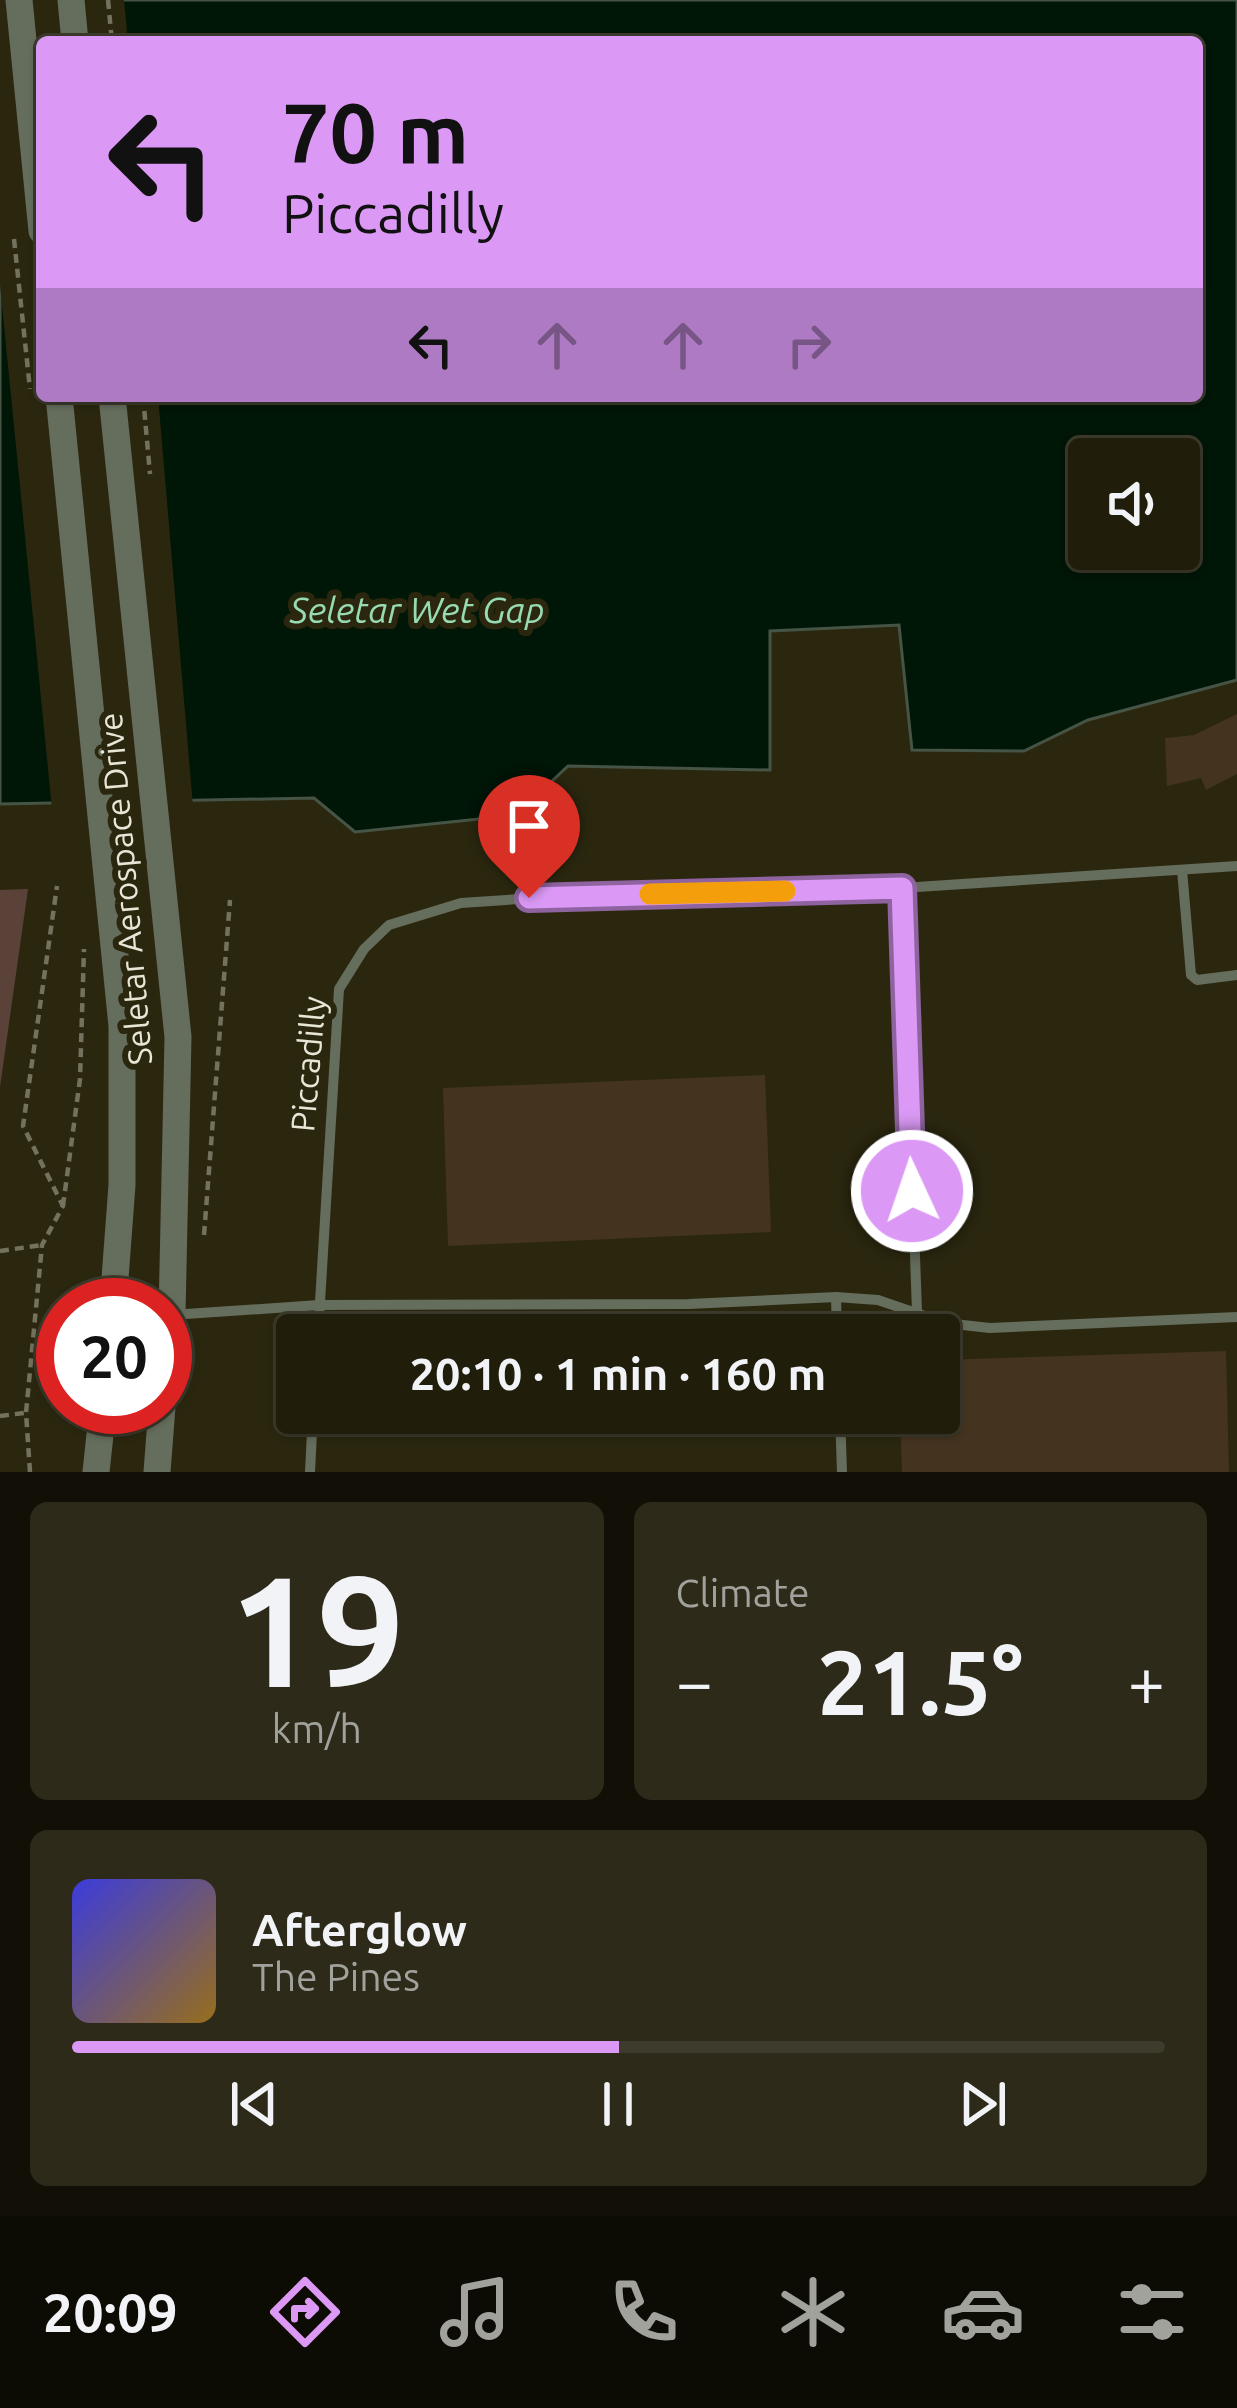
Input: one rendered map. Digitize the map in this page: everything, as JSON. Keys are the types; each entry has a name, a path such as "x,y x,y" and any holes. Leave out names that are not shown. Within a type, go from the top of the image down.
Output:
{"street":[{"path":"19,0 36,171"},
{"path":"71,0 74,36"},
{"name":"Seletar Aerospace Drive","path":"59,402 122,1026 122,1186 116,1278"},
{"name":"Seletar Aerospace Drive","path":"113,402 178,1037 171,1278"},
{"path":"96,1472 100,1434"},
{"path":"157,1472 160,1434"}],"lane":[{"name":"Piccadilly","path":"319,1314 339,989 364,949 389,926 461,903 902,888 1237,866"},
{"path":"1182,869 1191,975 1197,980 1237,975"},
{"path":"902,888 917,1312"},
{"path":"836,1297 837,1314"},
{"path":"192,1315 319,1305 689,1304 836,1297 878,1300 946,1323 990,1328 1237,1317"},
{"path":"310,1472 312,1434"},
{"path":"841,1434 842,1472"}],"path":[{"path":"108,0 111,36"},
{"path":"13,225 30,388"},
{"path":"57,886 23,1126 63,1206"},
{"path":"198,1247 203,1235 230,900"},
{"path":"30,1472 26,1413 42,1245 63,1206 80,1079 85,944"},
{"path":"0,1251 42,1245"},
{"path":"0,1416 26,1413"}],"shaded area":[{"path":"28,889 0,1087 0,890"}],"water":[{"name":"Seletar Wet Gap","path":"38,0 1237,0 1237,680 1088,720 1024,751 912,750 899,625 770,631 770,770 568,766 516,815 355,832 314,798 0,804 0,9"}],"pier":[{"path":"124,0 127,36 36,36 36,402 159,402 193,806 52,809 0,285 0,3"}],"building":[{"path":"1237,714 1237,774 1206,790 1201,778 1167,786 1165,738 1194,735"},
{"path":"765,1075 771,1232 448,1246 443,1088"},
{"path":"1226,1351 1229,1472 902,1472 901,1434 960,1434 960,1359"}],"slow traffic":[{"path":"650,894 785,891"}],"route":[{"path":"529,898 902,888 912,1191"}]}
